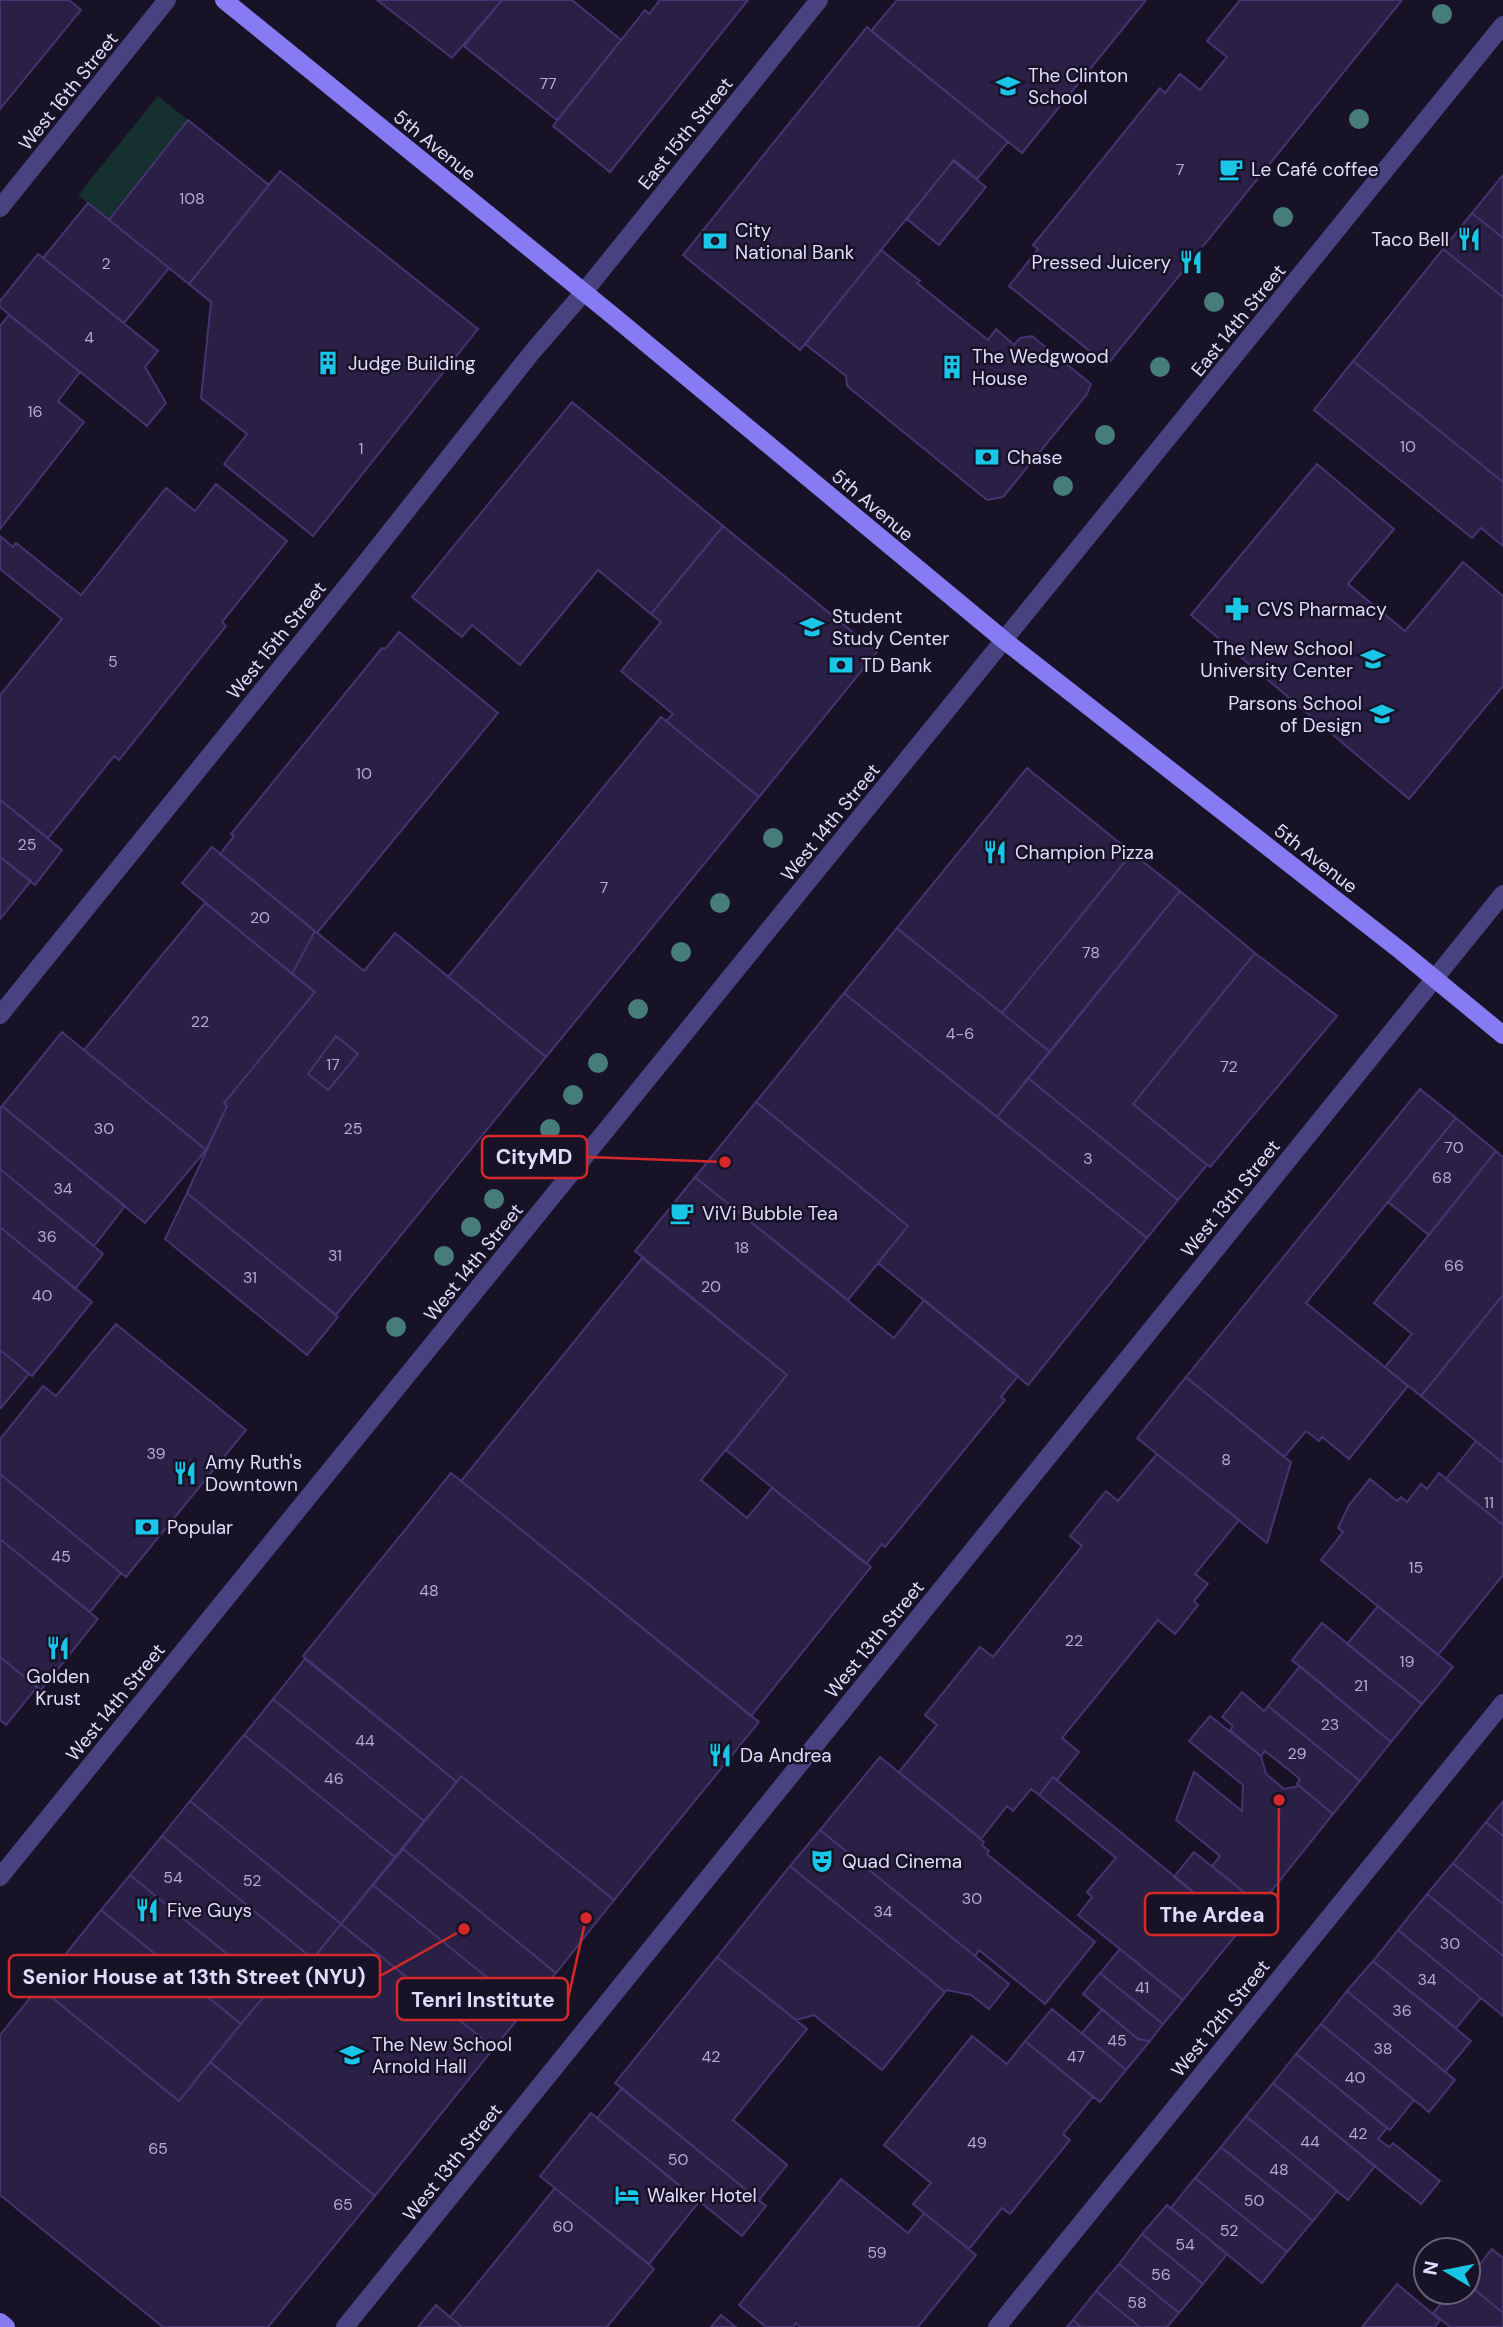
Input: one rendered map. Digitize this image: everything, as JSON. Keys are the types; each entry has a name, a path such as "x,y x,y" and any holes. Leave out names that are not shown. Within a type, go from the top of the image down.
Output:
{"main road":[{"name":"5th Avenue","path":"223,0 584,292 1005,641 1435,978 1503,1035"},
{"path":"0,2322 6,2327"}],"street":[{"name":"West 16th Street","path":"0,208 167,0"},
{"name":"East 15th Street","path":"584,292 819,0"},
{"name":"East 14th Street","path":"1005,641 1503,25"},
{"name":"West 15th Street","path":"0,1015 533,351 584,292"},
{"name":"West 14th Street","path":"0,1877 1005,641"},
{"name":"West 13th Street","path":"345,2327 1503,894"},
{"name":"West 12th Street","path":"997,2327 1503,1703"}],"green space":[{"path":"158,96 188,120 109,220 78,195"}],"building":[{"path":"0,0 69,0 81,10 0,109"},
{"path":"377,0 502,0 452,58"},
{"path":"502,0 572,0 621,40 557,120 464,46"},
{"path":"660,0 748,0 610,172 553,126 645,10 649,14"},
{"name":"The Clinton School","path":"897,0 1146,0 1022,153 871,31"},
{"path":"1240,0 1402,0 1107,365 1009,286 1038,249 1033,245 1160,88 1165,93 1180,74 1200,90 1227,57 1207,41"},
{"path":"867,27 1008,142 977,179 954,160 800,350 683,255"},
{"path":"188,120 269,185 189,284 109,220"},
{"path":"953,161 986,187 939,245 907,219"},
{"name":"Judge Building","path":"280,171 478,329 313,536 224,464 247,434 201,398 211,302 189,284"},
{"path":"1503,175 1503,238 1472,213"},
{"path":"88,203 169,268 124,323 43,258"},
{"path":"1472,213 1503,238 1503,297 1443,249"},
{"path":"1443,249 1503,297 1503,482 1353,361"},
{"name":"The Wedgwood House","path":"881,250 988,340 996,329 1014,345 1020,338 1032,336 1091,384 1087,394 1003,497 987,500 847,386 846,376 805,344"},
{"path":"38,254 158,351 145,367 166,403 147,426 0,307 0,301"},
{"path":"9,315 80,372 58,401 84,422 0,529 0,326"},
{"path":"1353,361 1503,482 1503,546 1481,528 1472,538 1314,410"},
{"path":"572,402 723,526 651,614 598,570 520,665 472,625 462,637 412,597"},
{"name":"The New School University Center","path":"1317,464 1394,529 1348,584 1405,631 1463,562 1503,596 1503,686 1409,799 1191,615"},
{"path":"216,484 287,541 222,622 226,626 119,760 114,756 48,838 0,800 0,695 62,619 0,569 0,536 13,547 16,543 81,595 166,488 195,511"},
{"path":"723,526 877,652 759,797 666,721 673,714 621,671 661,622 651,614"},
{"path":"399,632 498,713 317,933 220,854 234,836 231,834 382,648 385,649"},
{"path":"661,717 759,797 546,1057 448,977"},
{"path":"1027,768 1132,853 1002,1013 897,928"},
{"path":"0,800 62,850 35,885 0,857"},
{"path":"212,847 315,931 292,974 182,883"},
{"path":"1132,853 1180,891 1050,1052 1002,1013"},
{"path":"0,857 31,881 0,919"},
{"path":"1180,891 1255,953 1133,1104 1207,1165 1178,1200 1028,1078"},
{"path":"205,903 315,992 224,1103 227,1106 206,1150 84,1050"},
{"path":"897,928 1050,1052 997,1117 844,993"},
{"path":"315,931 364,971 395,933 546,1057 336,1315 187,1193 227,1106 224,1103 315,992 292,974"},
{"path":"1255,953 1337,1016 1210,1167 1133,1104"},
{"path":"844,993 1147,1238 1028,1385 878,1263 908,1226 756,1102"},
{"path":"62,1032 206,1150 145,1223 2,1106"},
{"path":"336,1036 358,1054 328,1090 308,1074"},
{"path":"1028,1078 1178,1200 1147,1238 997,1117"},
{"path":"1420,1089 1456,1118 1306,1303 1408,1386 1349,1459 1322,1437 1319,1441 1306,1431 1284,1457 1186,1377"},
{"path":"756,1102 908,1226 848,1300 695,1177"},
{"path":"2,1106 125,1206 94,1246 0,1169"},
{"path":"1456,1118 1496,1151 1429,1235 1388,1202"},
{"path":"1496,1151 1503,1157 1503,1295 1421,1396 1385,1367 1412,1334 1374,1303"},
{"path":"0,1169 103,1254 75,1289 0,1227"},
{"path":"695,1177 894,1338 924,1300 1018,1376 1001,1397 1005,1400 885,1547 882,1544 866,1564 726,1450 787,1375 635,1251"},
{"path":"187,1193 338,1317 307,1355 165,1239"},
{"path":"0,1227 92,1302 32,1376 0,1350"},
{"path":"642,1258 787,1375 701,1480 747,1518 772,1488 871,1567 751,1716 461,1481"},
{"path":"1503,1295 1503,1463 1421,1396"},
{"path":"116,1324 246,1430 126,1577 0,1474 0,1439 43,1386 56,1396"},
{"path":"0,1350 29,1374 1,1408 0,1406"},
{"path":"1186,1377 1291,1462 1267,1543 1137,1438"},
{"path":"1476,1441 1503,1463 1503,1525 1446,1479"},
{"path":"1157,1454 1239,1520 1195,1574 1208,1584 1194,1601 1198,1605 1175,1634 1158,1620 1062,1738 1079,1752 1057,1780 1053,1777 1039,1795 1031,1789 1013,1811 1007,1806 981,1839 899,1772 937,1725 925,1715 980,1647 993,1657 1082,1546 1070,1536 1106,1491 1118,1501"},
{"path":"451,1473 759,1722 614,1900 461,1776 457,1782 303,1656"},
{"path":"1439,1473 1503,1525 1503,1575 1438,1655 1321,1560 1343,1532 1338,1528 1349,1505 1370,1479 1397,1501 1401,1497 1407,1502 1421,1484 1427,1489"},
{"path":"0,1474 121,1573 90,1612 0,1539"},
{"path":"0,1539 98,1619 41,1690 0,1657"},
{"path":"1378,1606 1453,1667 1422,1704 1347,1644"},
{"path":"1322,1623 1422,1704 1391,1742 1292,1660"},
{"path":"0,1657 37,1687 6,1725 0,1720"},
{"path":"305,1659 457,1782 424,1821 273,1699"},
{"path":"1300,1666 1391,1742 1360,1781 1268,1706"},
{"path":"1242,1692 1264,1711 1268,1706 1360,1781 1333,1814 1297,1784 1300,1779 1265,1751 1261,1756 1230,1730 1233,1726 1222,1717"},
{"path":"273,1699 424,1821 395,1857 244,1735"},
{"path":"1210,1716 1261,1756 1266,1774 1284,1789 1299,1786 1333,1814 1260,1905 1212,1866 1220,1856 1176,1820 1194,1772 1242,1811 1243,1785 1189,1741"},
{"path":"244,1735 395,1857 341,1924 190,1801"},
{"path":"880,1757 984,1842 982,1845 989,1851 987,1854 1095,1942 1045,2004 979,1950 975,1956 820,1830"},
{"path":"461,1776 614,1900 556,1973 403,1849"},
{"path":"1053,1777 1240,1930 1183,2000 1078,1915 1092,1897 1087,1892 1116,1858 1039,1795"},
{"path":"190,1801 341,1924 313,1959 162,1836"},
{"path":"1503,1801 1503,1836 1486,1822"},
{"path":"1486,1822 1503,1836 1503,1904 1453,1863"},
{"path":"820,1830 1009,1984 989,2009 971,1995 947,1990 945,1992 790,1866"},
{"path":"162,1836 313,1959 281,1998 130,1875"},
{"path":"403,1849 556,1973 526,2009 373,1885"},
{"path":"1194,1852 1260,1905 1240,1930 1174,1877"},
{"path":"1453,1863 1503,1904 1503,1956 1427,1894"},
{"path":"790,1866 945,1992 882,2070 814,2015 796,2020 717,1957"},
{"path":"130,1875 270,1989 241,2024 101,1910"},
{"path":"373,1885 526,2009 494,2048 341,1924"},
{"path":"1427,1894 1503,1956 1503,2016 1398,1930"},
{"path":"101,1910 241,2024 179,2101 39,1987"},
{"name":"The New School Arnold Hall","path":"341,1924 494,2048 375,2196 210,2062 270,1989 281,1998"},
{"path":"1398,1930 1481,1998 1456,2028 1373,1961"},
{"path":"1120,1949 1183,2000 1163,2024 1100,1973"},
{"path":"717,1957 807,2029 733,2120 787,2165 759,2200 615,2083"},
{"path":"1373,1961 1471,2041 1445,2072 1347,1991"},
{"path":"1100,1973 1163,2024 1150,2041 1138,2039 1083,1994"},
{"path":"39,1987 179,2101 210,2062 375,2196 268,2327 163,2327 0,2195 0,2035"},
{"path":"1347,1991 1455,2080 1429,2112 1321,2024"},
{"path":"1052,2009 1126,2070 1100,2102 1025,2041"},
{"path":"1102,2009 1138,2039 1150,2041 1126,2070 1082,2033"},
{"path":"1321,2024 1414,2100 1390,2130 1296,2054"},
{"path":"972,2036 1007,2064 1025,2041 1093,2097 1063,2134 1070,2140 1010,2214 1002,2208 969,2249 913,2204 931,2183 884,2145"},
{"path":"1296,2054 1387,2128 1378,2139 1389,2147 1393,2143 1440,2181 1421,2204 1273,2083"},
{"path":"1273,2083 1375,2166 1348,2200 1246,2116"},
{"path":"622,2088 766,2206 742,2236 597,2118"},
{"name":"Walker Hotel","path":"591,2113 699,2202 649,2264 540,2176"},
{"path":"1246,2116 1337,2191 1313,2221 1221,2147"},
{"path":"1221,2147 1313,2221 1287,2252 1195,2178"},
{"path":"1195,2178 1287,2252 1262,2283 1171,2208"},
{"path":"841,2179 908,2233 924,2213 976,2255 918,2327 800,2327 796,2323 793,2327 766,2327 739,2305"},
{"path":"555,2188 654,2269 607,2327 462,2327 450,2317"},
{"path":"1167,2205 1227,2254 1203,2284 1142,2234"},
{"path":"1142,2234 1203,2284 1179,2313 1119,2264"},
{"path":"1492,2249 1503,2258 1503,2313 1482,2296 1482,2262"},
{"path":"1119,2264 1179,2313 1167,2327 1140,2327 1096,2291"},
{"path":"1397,2284 1412,2297 1412,2306 1423,2306 1440,2320 1435,2327 1362,2327"},
{"path":"1096,2291 1140,2327 1081,2327 1073,2320"},
{"path":"1482,2296 1503,2313 1503,2327 1450,2327 1433,2313 1439,2306 1482,2306"},
{"path":"436,2305 450,2317 462,2327 418,2327"},
{"path":"721,2315 736,2327 711,2327"},
{"path":"1073,2320 1081,2327 1067,2327"}],"place":[{"name":"The Clinton School","path":"1008,86"},
{"name":"Le Café coffee","path":"1231,169"},
{"name":"Taco Bell","path":"1469,239"},
{"name":"City National Bank","path":"715,241"},
{"name":"Pressed Juicery","path":"1191,262"},
{"name":"Judge Building","path":"328,363"},
{"name":"The Wedgwood House","path":"952,367"},
{"name":"Chase","path":"987,457"},
{"name":"CVS Pharmacy","path":"1237,609"},
{"name":"Student Study Center","path":"812,627"},
{"name":"The New School University Center","path":"1373,659"},
{"name":"TD Bank","path":"841,665"},
{"name":"Parsons School of Design","path":"1382,714"},
{"name":"Champion Pizza","path":"995,852"},
{"name":"CityMD","path":"725,1162"},
{"name":"ViVi Bubble Tea","path":"682,1213"},
{"name":"Amy Ruth's Downtown","path":"185,1473"},
{"name":"Popular","path":"147,1527"},
{"name":"Golden Krust","path":"58,1648"},
{"name":"Da Andrea","path":"720,1755"},
{"name":"The Ardea","path":"1279,1800"},
{"name":"Quad Cinema","path":"822,1861"},
{"name":"Five Guys","path":"147,1910"},
{"name":"Tenri Institute","path":"586,1918"},
{"name":"Senior House at 13th Street (NYU)","path":"464,1929"},
{"name":"The New School Arnold Hall","path":"352,2055"},
{"name":"Walker Hotel","path":"627,2195"}]}
